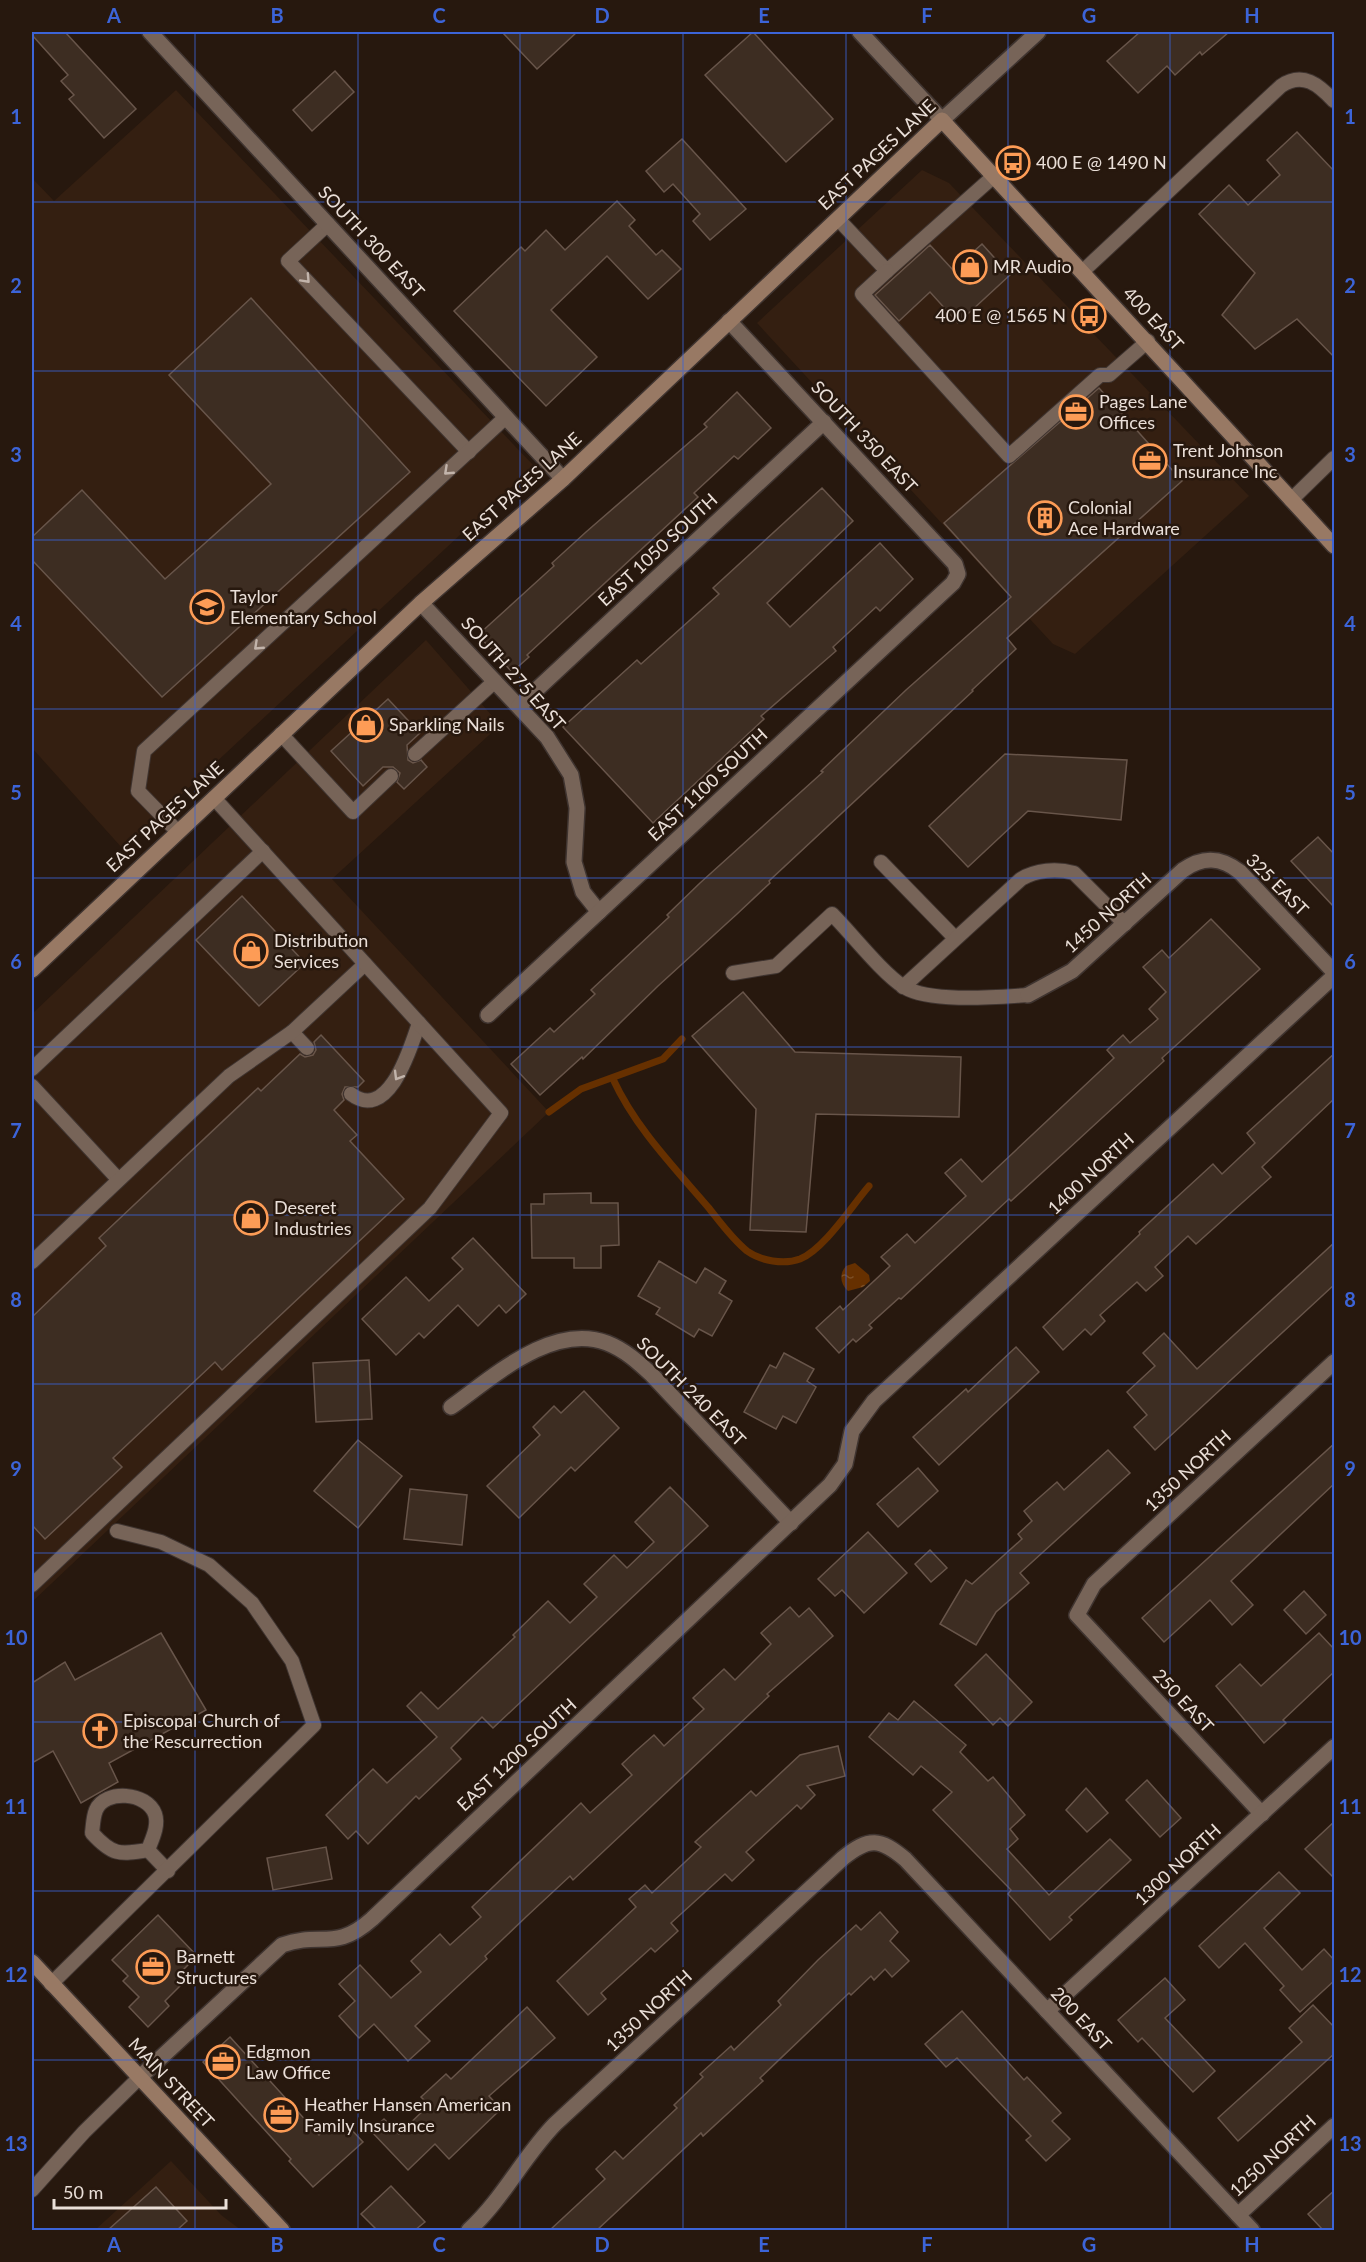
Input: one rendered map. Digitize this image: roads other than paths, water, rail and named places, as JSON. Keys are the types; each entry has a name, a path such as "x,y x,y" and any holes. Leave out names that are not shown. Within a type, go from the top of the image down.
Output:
{"main road":[{"name":"400 EAST","path":"942,120 1335,546"},
{"name":"EAST PAGES LANE","path":"32,970 421,603 563,478 942,120"},
{"name":"MAIN STREET","path":"32,1962 282,2230"}],"street":[{"name":"SOUTH 300 EAST","path":"150,32 563,478"},
{"path":"860,32 942,120"},
{"name":"EAST PAGES LANE","path":"942,120 1038,32"},
{"name":"SOUTH 350 EAST","path":"729,321 955,564 957,574 953,583"},
{"name":"EAST 1050 SOUTH","path":"519,706 824,422"},
{"name":"EAST 1100 SOUTH","path":"488,1015 953,583"},
{"name":"SOUTH 275 EAST","path":"421,603 547,737 571,775 577,808 574,862 583,892 599,912"},
{"name":"1450 NORTH","path":"1028,995 1072,971 1183,870 1192,864 1212,859"},
{"name":"325 EAST","path":"1212,859 1232,866 1240,872 1335,974"},
{"name":"1400 NORTH","path":"874,1401 1335,974"},
{"name":"SOUTH 240 EAST","path":"451,1407 513,1364 550,1344 587,1339 604,1342 631,1356 652,1375 791,1523"},
{"name":"1350 NORTH","path":"1077,1615 1094,1584 1335,1362"},
{"name":"EAST 1200 SOUTH","path":"139,2078 282,1945 298,1939 333,1941 360,1930 791,1523 838,1475 849,1454 852,1431 874,1401"},
{"name":"250 EAST","path":"1077,1615 1262,1814"},
{"name":"1300 NORTH","path":"1047,2011 1335,1747"},
{"name":"1350 NORTH","path":"469,2230 500,2197 535,2147 555,2124 843,1858 864,1844 875,1841"},
{"name":"200 EAST","path":"875,1841 885,1844 905,1859 1252,2230"},
{"name":"1250 NORTH","path":"1238,2215 1335,2126"}],"lane":[{"path":"1082,272 1281,86 1289,81 1304,79 1322,88 1335,101"},
{"path":"994,176 862,294 1010,456 1100,375 1109,375 1148,341"},
{"path":"838,219 887,270"},
{"path":"328,224 288,261 469,452"},
{"path":"177,832 138,791 144,751 506,417"},
{"path":"1291,500 1335,458"},
{"path":"415,754 495,681"},
{"path":"281,734 353,812 392,776"},
{"path":"34,1578 430,1208 501,1113 214,798"},
{"path":"32,1069 263,851"},
{"path":"881,862 955,938"},
{"path":"903,987 1021,879 1039,871 1074,873 1125,924"},
{"path":"733,973 776,966 832,914 903,987 919,993 982,999 1028,995"},
{"path":"32,1262 229,1076 292,1032 365,964"},
{"path":"351,1094 367,1100 379,1095 396,1082 419,1023"},
{"path":"292,1032 307,1048"},
{"path":"32,1086 118,1179"},
{"path":"51,1984 314,1725 292,1661 252,1603 209,1564 161,1542 117,1532"},
{"path":"125,1796 143,1800 154,1812 156,1829 148,1850 125,1854 107,1850 92,1833 96,1809 107,1799 125,1796"},
{"path":"148,1850 168,1871"},
{"path":"32,2190 84,2132 139,2078"}],"water":[{"path":"855,1263 869,1275 870,1281 863,1287 848,1291 842,1282 842,1272 846,1266"}],"waterway":[{"path":"549,1112 581,1089 663,1059 682,1039"},
{"path":"613,1079 632,1113 656,1146 731,1236 747,1251 759,1257 787,1262 809,1254 837,1227 869,1186"}],"place":[{"name":"400 E @ 1490 N","path":"1013,163"},
{"name":"MR Audio","path":"970,267"},
{"name":"400 E @ 1565 N","path":"1089,316"},
{"name":"Pages Lane Offices","path":"1076,412"},
{"name":"Trent Johnson Insurance Inc","path":"1150,461"},
{"name":"Colonial Ace Hardware","path":"1045,518"},
{"name":"Taylor Elementary School","path":"207,607"},
{"name":"Sparkling Nails","path":"366,725"},
{"name":"Distribution Services","path":"251,951"},
{"name":"Deseret Industries","path":"251,1218"},
{"name":"Episcopal Church of the Rescurrection","path":"100,1731"},
{"name":"Barnett Structures","path":"153,1967"},
{"name":"Edgmon Law Office","path":"223,2062"},
{"name":"Heather Hansen American Family Insurance","path":"281,2115"}]}
